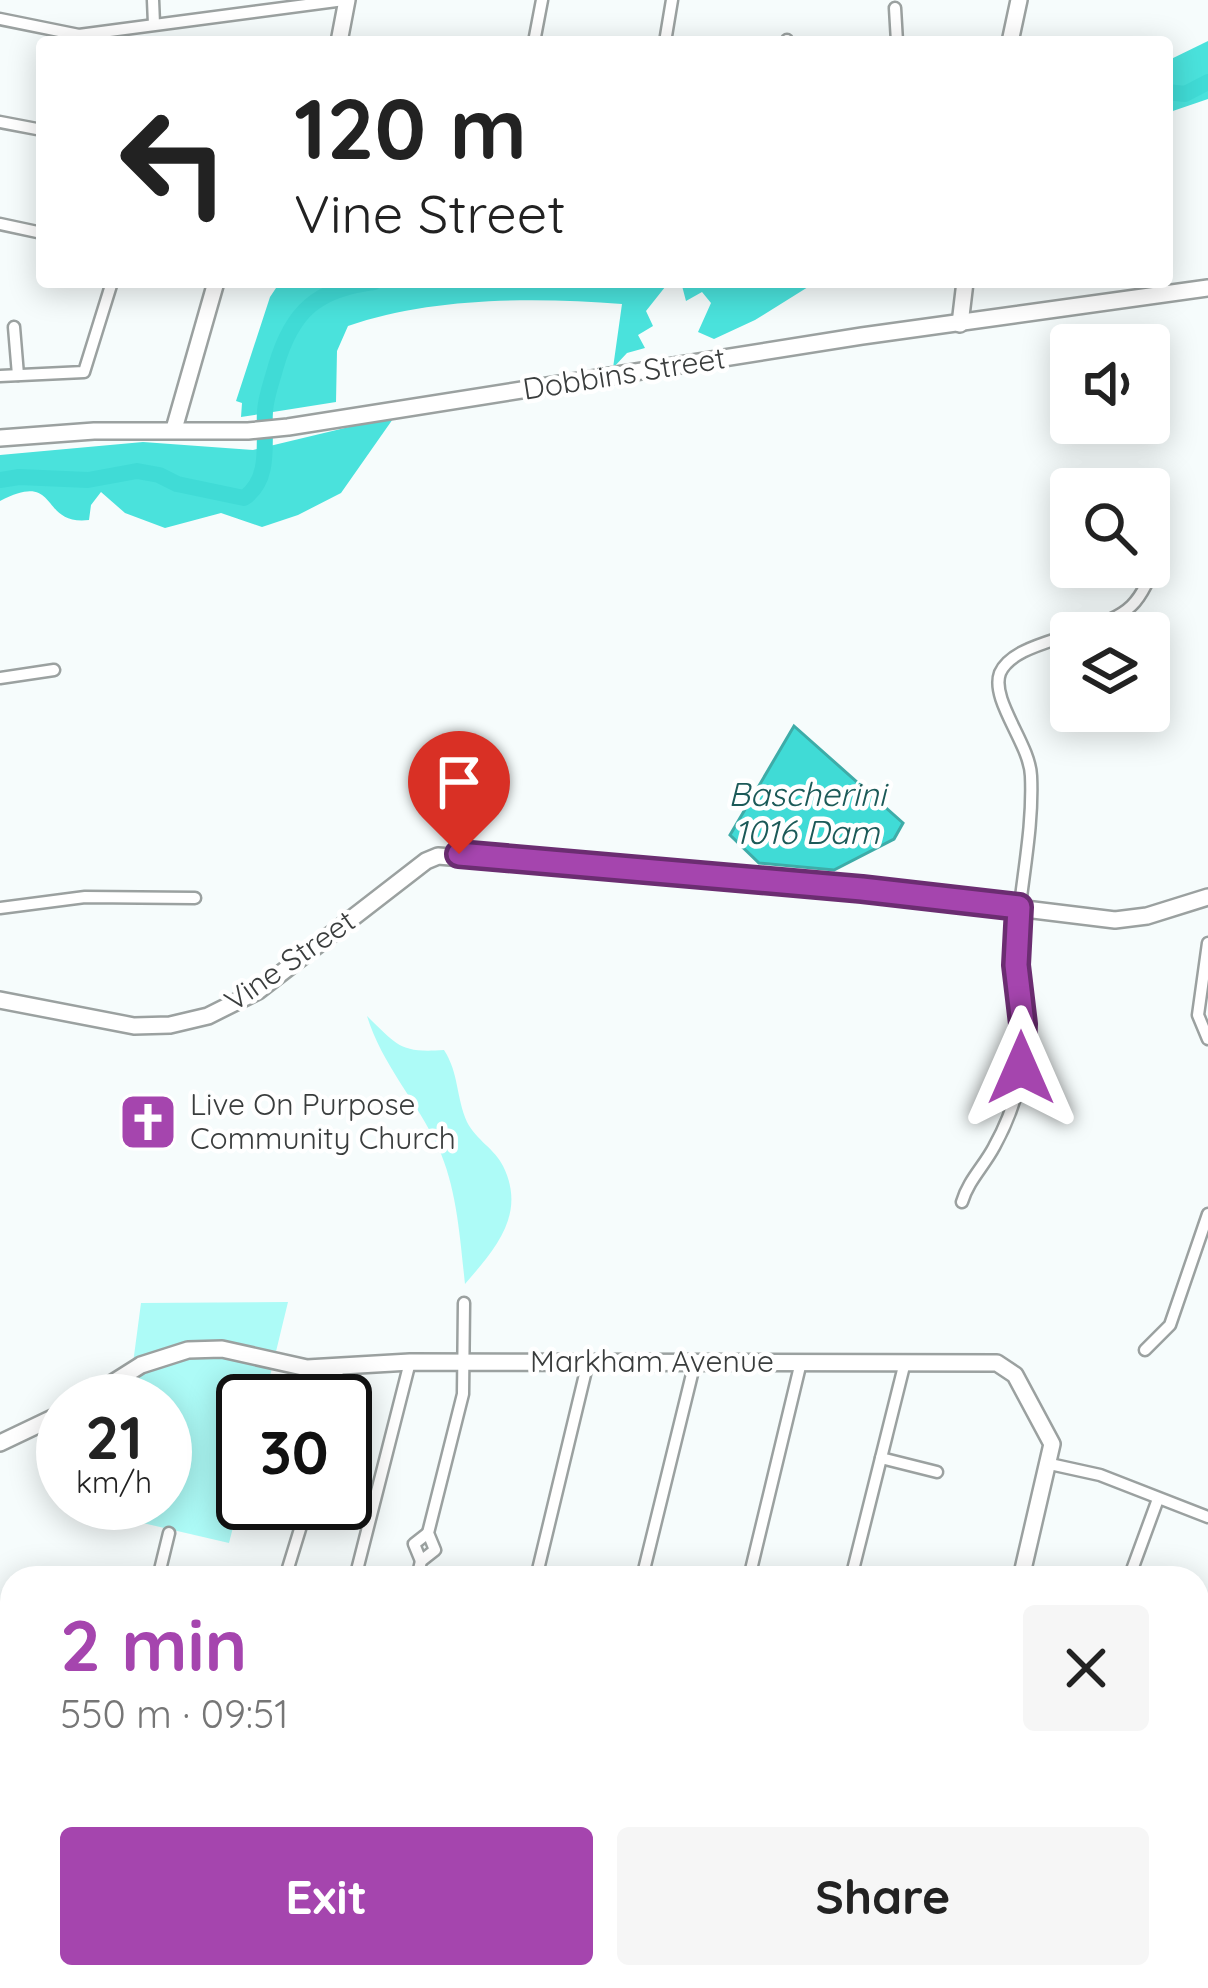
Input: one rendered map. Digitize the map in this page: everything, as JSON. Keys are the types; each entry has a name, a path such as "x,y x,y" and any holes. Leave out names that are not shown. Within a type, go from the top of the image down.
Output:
{"street":[{"path":"152,0 154,24"},
{"path":"0,19 79,35 267,4 345,0 340,36"},
{"path":"535,36 542,0"},
{"path":"666,36 672,0"},
{"path":"1011,36 1019,0"},
{"path":"895,8 897,36"},
{"path":"0,122 36,129"},
{"path":"0,224 36,232"},
{"path":"0,376 84,372 110,288"},
{"path":"0,438 174,429 214,288"},
{"path":"960,323 964,288"},
{"name":"Dobbins Street","path":"174,429 288,427 1208,288"},
{"path":"14,327 18,375"},
{"path":"962,1202 994,1148 1018,1088 1023,1024 1016,975 1030,763 998,689 1000,672 1031,648 1050,642"},
{"path":"0,677 54,670"},
{"name":"Vine Street","path":"0,1000 134,1026 170,1025 208,1016 257,992 438,856 862,889 1115,920 1207,904"},
{"path":"0,908 85,897 195,898"},
{"path":"1208,944 1198,1015 1208,1040"},
{"path":"1145,1350 1162,1336 1176,1311 1208,1214"},
{"path":"421,1566 414,1544 428,1533 463,1394 464,1303"},
{"name":"Markham Avenue","path":"127,1374 188,1350 222,1349 288,1366 338,1368 410,1362 997,1363 1010,1369 1051,1440 1050,1464"},
{"path":"358,1566 410,1362"},
{"path":"539,1566 588,1362"},
{"path":"645,1566 695,1362"},
{"path":"752,1566 801,1362"},
{"path":"854,1566 904,1362"},
{"path":"337,1374 338,1368"},
{"path":"0,1443 36,1426"},
{"path":"881,1458 937,1472"},
{"path":"1024,1566 1050,1464 1100,1475 1208,1517"},
{"path":"1133,1566 1158,1499"},
{"path":"289,1566 300,1530"},
{"path":"161,1566 169,1533"}],"shaded area":[{"path":"1208,41 1208,99 1173,111 1173,58"},
{"path":"276,288 664,288 646,311 653,326 638,335 645,348 627,353 613,368 622,304 519,300 448,304 348,326 337,351 336,402 241,417 242,403 236,401"},
{"path":"683,288 806,288 714,339 698,332 711,303 702,292 686,301"},
{"path":"395,416 341,493 262,527 221,513 165,528 125,513 101,492 91,505 89,520 62,515 32,491 0,501 0,455 143,442 253,450"},
{"path":"367,1016 401,1045 444,1050 467,1122 500,1160 509,1183 511,1200 504,1230 465,1284 450,1179 430,1130 381,1051"},
{"path":"288,1302 271,1374 216,1374 216,1530 232,1530 229,1543 173,1530 192,1530 192,1374 132,1374 141,1303"}],"water":[{"name":"Bascherini 1016 Dam","path":"794,726 903,823 894,839 834,870 759,863 730,835"}],"waterway":[{"path":"1173,93 1185,94 1208,82"},
{"path":"0,480 88,480 137,471 244,498 262,470 265,411 282,347 310,306 344,288"}],"place":[{"name":"Live On Purpose Community Church","path":"148,1122"}],"route":[{"path":"459,854 1019,907 1016,975 1023,1024 1021,1068"}]}
